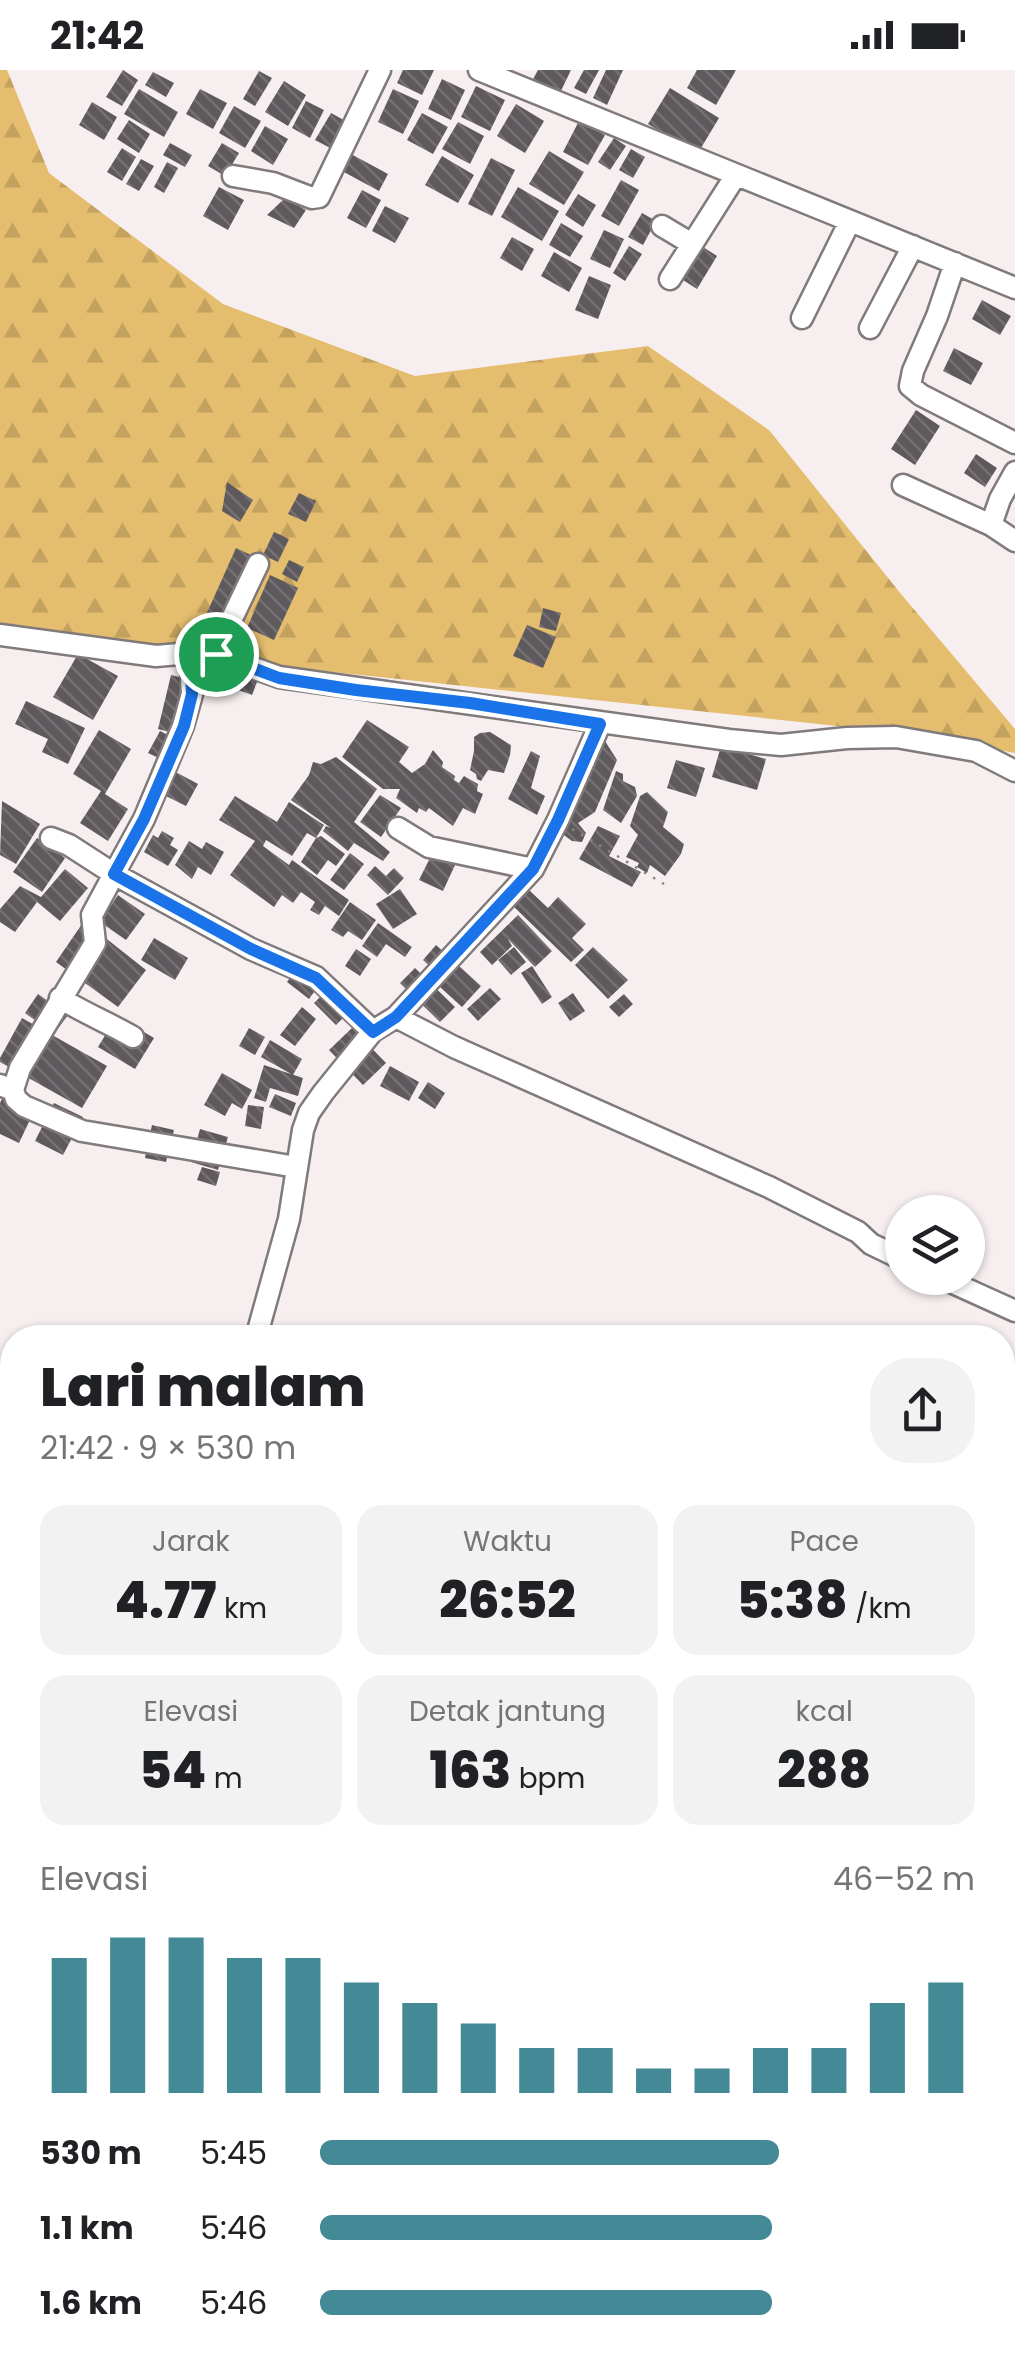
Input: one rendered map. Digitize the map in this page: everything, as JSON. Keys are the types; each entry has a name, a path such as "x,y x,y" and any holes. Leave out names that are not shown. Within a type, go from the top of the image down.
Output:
{"street":[{"path":"233,176 319,197 380,70"},
{"path":"479,70 736,176 1013,282"},
{"path":"670,279 736,176"},
{"path":"802,318 850,221"},
{"path":"662,226 692,244"},
{"path":"870,328 913,246"},
{"path":"956,263 910,386 1015,443"},
{"path":"991,526 1015,472"},
{"path":"904,486 991,526 1015,542"},
{"path":"216,654 258,564"},
{"path":"0,636 156,656 216,654 279,678 600,724 781,744 896,737 976,751 1015,771"},
{"path":"190,653 192,694 184,726 144,819 92,914 94,943 7,1088 24,1106 82,1131 296,1167"},
{"path":"260,1325 289,1219 308,1113 373,1032 396,1017 533,869 600,724"},
{"path":"398,828 429,848 533,869"},
{"path":"51,838 251,949 316,978 373,1032"},
{"path":"60,998 133,1037"},
{"path":"396,1017 769,1188 858,1232 885,1251"},
{"path":"978,1295 1015,1312"}],"path":[{"path":"558,820 664,884"}],"green space":[{"path":"0,70 7,70 49,173 223,304 415,376 648,346 769,430 1015,729 1015,753 903,733 147,652 0,624"}],"building":[{"path":"123,70 138,80 122,106 106,97"},
{"path":"403,70 434,70 422,95 397,83"},
{"path":"538,70 571,70 559,95 532,81"},
{"path":"584,70 599,70 586,94 574,88"},
{"path":"606,70 623,70 607,105 593,98"},
{"path":"697,70 736,70 716,105 687,88"},
{"path":"259,71 272,78 255,106 243,99"},
{"path":"153,72 174,83 166,97 145,85"},
{"path":"442,79 465,90 451,120 428,109"},
{"path":"284,81 306,95 288,126 265,112"},
{"path":"476,86 505,100 490,131 461,117"},
{"path":"670,88 719,118 698,153 648,124"},
{"path":"139,89 178,112 164,137 124,114"},
{"path":"200,89 227,103 213,129 186,114"},
{"path":"393,89 419,101 403,134 378,122"},
{"path":"306,101 324,110 310,138 292,128"},
{"path":"92,102 117,117 104,140 79,125"},
{"path":"516,104 544,121 525,153 497,136"},
{"path":"234,106 261,121 245,148 219,133"},
{"path":"331,113 349,123 334,150 315,140"},
{"path":"422,113 448,127 433,154 407,140"},
{"path":"129,120 150,134 139,153 117,139"},
{"path":"579,121 605,135 588,165 563,152"},
{"path":"458,122 484,136 470,164 442,149"},
{"path":"265,126 288,139 273,165 251,151"},
{"path":"614,138 626,146 610,170 598,162"},
{"path":"170,143 192,155 185,167 163,155"},
{"path":"222,143 239,153 225,176 208,166"},
{"path":"122,148 136,157 122,181 107,172"},
{"path":"631,149 645,157 633,178 619,170"},
{"path":"549,151 584,172 564,205 529,184"},
{"path":"351,154 388,174 379,191 342,171"},
{"path":"442,156 474,175 458,203 425,185"},
{"path":"491,158 515,170 492,216 468,204"},
{"path":"141,159 154,166 139,191 126,184"},
{"path":"167,162 178,168 164,193 154,187"},
{"path":"621,180 639,190 619,226 601,216"},
{"path":"219,187 244,200 228,230 203,216"},
{"path":"518,187 559,211 542,241 501,217"},
{"path":"362,190 381,200 366,228 347,218"},
{"path":"578,194 596,205 583,227 565,215"},
{"path":"285,198 306,210 294,228 267,215"},
{"path":"385,206 409,218 395,243 372,231"},
{"path":"642,213 656,221 643,245 628,237"},
{"path":"561,223 583,236 570,257 549,245"},
{"path":"604,230 624,239 610,268 590,259"},
{"path":"512,237 534,249 522,271 500,258"},
{"path":"700,245 717,256 697,289 680,278"},
{"path":"629,246 642,254 625,281 613,273"},
{"path":"554,252 582,268 569,292 541,276"},
{"path":"589,276 611,285 598,319 575,310"},
{"path":"982,300 1011,316 1000,335 972,319"},
{"path":"954,348 983,363 971,385 943,371"},
{"path":"916,410 940,426 915,465 891,449"},
{"path":"976,454 997,468 985,487 964,473"},
{"path":"227,482 253,500 240,522 222,511"},
{"path":"299,493 316,501 306,522 288,514"},
{"path":"274,532 289,539 278,562 263,555"},
{"path":"236,548 253,556 223,622 206,615"},
{"path":"289,560 304,567 297,582 282,574"},
{"path":"270,575 298,588 274,640 247,628"},
{"path":"543,608 561,613 556,631 539,627"},
{"path":"527,625 556,637 543,668 513,656"},
{"path":"229,650 264,664 252,695 217,682"},
{"path":"78,654 118,676 93,720 53,697"},
{"path":"171,675 183,678 179,696 186,698 177,734 158,729"},
{"path":"26,701 85,728 68,764 42,752 48,739 15,724"},
{"path":"367,720 409,747 399,762 412,773 425,764 433,750 443,762 442,767 455,776 454,780 459,783 464,776 478,784 477,791 483,794 475,814 463,808 453,826 429,808 426,812 419,808 417,813 396,798 400,789 383,789 342,757"},
{"path":"99,730 131,749 105,794 128,809 108,841 80,823 101,791 73,774"},
{"path":"160,731 176,739 165,761 148,753"},
{"path":"490,732 511,745 510,755 504,773 488,770 481,781 470,770 474,737"},
{"path":"593,738 605,741 617,760 595,812 578,823 586,833 582,842 572,841 549,824"},
{"path":"721,746 766,759 757,790 712,777"},
{"path":"531,751 540,756 531,788 545,796 537,815 508,799"},
{"path":"336,757 377,789 354,822 390,852 383,861 354,843 348,851 323,831 326,826 331,828 291,800 309,775 313,762 321,764"},
{"path":"676,760 705,768 696,797 667,788"},
{"path":"172,770 198,784 186,806 160,793"},
{"path":"616,771 623,774 623,781 635,787 637,796 621,823 603,810"},
{"path":"647,792 668,812 663,827 684,844 665,876 650,865 647,873 637,867 639,863 626,857 638,835 630,826 640,796"},
{"path":"380,795 401,808 381,837 360,822"},
{"path":"235,796 277,822 289,802 324,825 316,838 307,833 292,856 266,840 263,846 289,865 292,860 349,900 339,916 325,906 319,915 310,910 315,902 301,892 293,903 282,895 274,907 230,875 255,841 219,820"},
{"path":"2,801 40,824 16,864 0,855"},
{"path":"598,826 620,836 609,856 641,872 632,887 579,859"},
{"path":"162,831 174,838 170,845 178,850 168,866 144,852 153,835 158,838"},
{"path":"321,836 345,854 336,866 328,860 317,875 301,862"},
{"path":"37,838 65,858 42,892 13,872"},
{"path":"189,841 202,849 206,842 224,852 211,875 198,867 192,879 175,865"},
{"path":"350,853 364,864 344,890 330,880"},
{"path":"432,854 455,865 443,891 419,880"},
{"path":"375,866 386,876 394,868 404,878 388,895 367,875"},
{"path":"65,869 88,888 60,921 37,902 15,932 0,922 0,909 20,886 41,897"},
{"path":"400,889 417,914 393,929 376,904"},
{"path":"529,890 548,908 558,897 586,924 572,938 584,950 571,962 513,906"},
{"path":"118,895 145,914 126,940 100,922"},
{"path":"350,902 376,920 362,940 348,931 343,937 331,930"},
{"path":"518,915 552,951 535,967 508,939 512,946 492,965 480,952"},
{"path":"84,921 146,970 118,1007 56,962"},
{"path":"378,923 412,947 405,957 386,944 377,957 362,946"},
{"path":"154,938 188,958 175,980 141,960"},
{"path":"436,945 481,986 462,1007 440,987 446,981 423,960"},
{"path":"514,947 526,962 511,975 498,960"},
{"path":"593,947 628,980 608,999 575,965"},
{"path":"356,949 371,959 360,976 345,966"},
{"path":"302,961 324,978 309,999 287,982"},
{"path":"532,966 552,997 542,1004 521,973"},
{"path":"415,968 455,1007 440,1022 400,983"},
{"path":"490,988 501,999 478,1021 467,1009"},
{"path":"325,992 347,1014 336,1025 314,1003"},
{"path":"573,993 585,1011 570,1021 558,1003"},
{"path":"38,994 68,1015 54,1034 25,1013"},
{"path":"624,994 633,1004 619,1017 609,1007"},
{"path":"302,1007 316,1019 295,1046 280,1035"},
{"path":"117,1016 154,1038 135,1069 98,1047"},
{"path":"22,1018 107,1066 82,1108 0,1062"},
{"path":"249,1028 265,1037 255,1055 239,1046"},
{"path":"352,1028 386,1063 363,1085 329,1050"},
{"path":"270,1040 302,1059 293,1075 261,1057"},
{"path":"264,1065 303,1078 298,1096 270,1088 266,1102 254,1098"},
{"path":"390,1066 419,1082 409,1101 380,1086"},
{"path":"222,1073 252,1090 242,1109 232,1103 225,1116 204,1105"},
{"path":"428,1082 445,1093 435,1109 418,1098"},
{"path":"6,1090 37,1105 19,1143 0,1134 0,1103"},
{"path":"275,1094 296,1103 291,1116 269,1107"},
{"path":"54,1103 83,1117 63,1155 35,1141"},
{"path":"248,1105 264,1107 261,1129 245,1126"},
{"path":"152,1125 174,1130 166,1162 145,1158"},
{"path":"200,1129 228,1137 218,1170 191,1162"},
{"path":"202,1167 220,1172 216,1186 197,1180"}],"route":[{"path":"190,653 216,654 279,678 600,724 533,869 396,1017 373,1032 316,978 251,949 114,874 144,819 184,726 192,694 190,653"}]}
